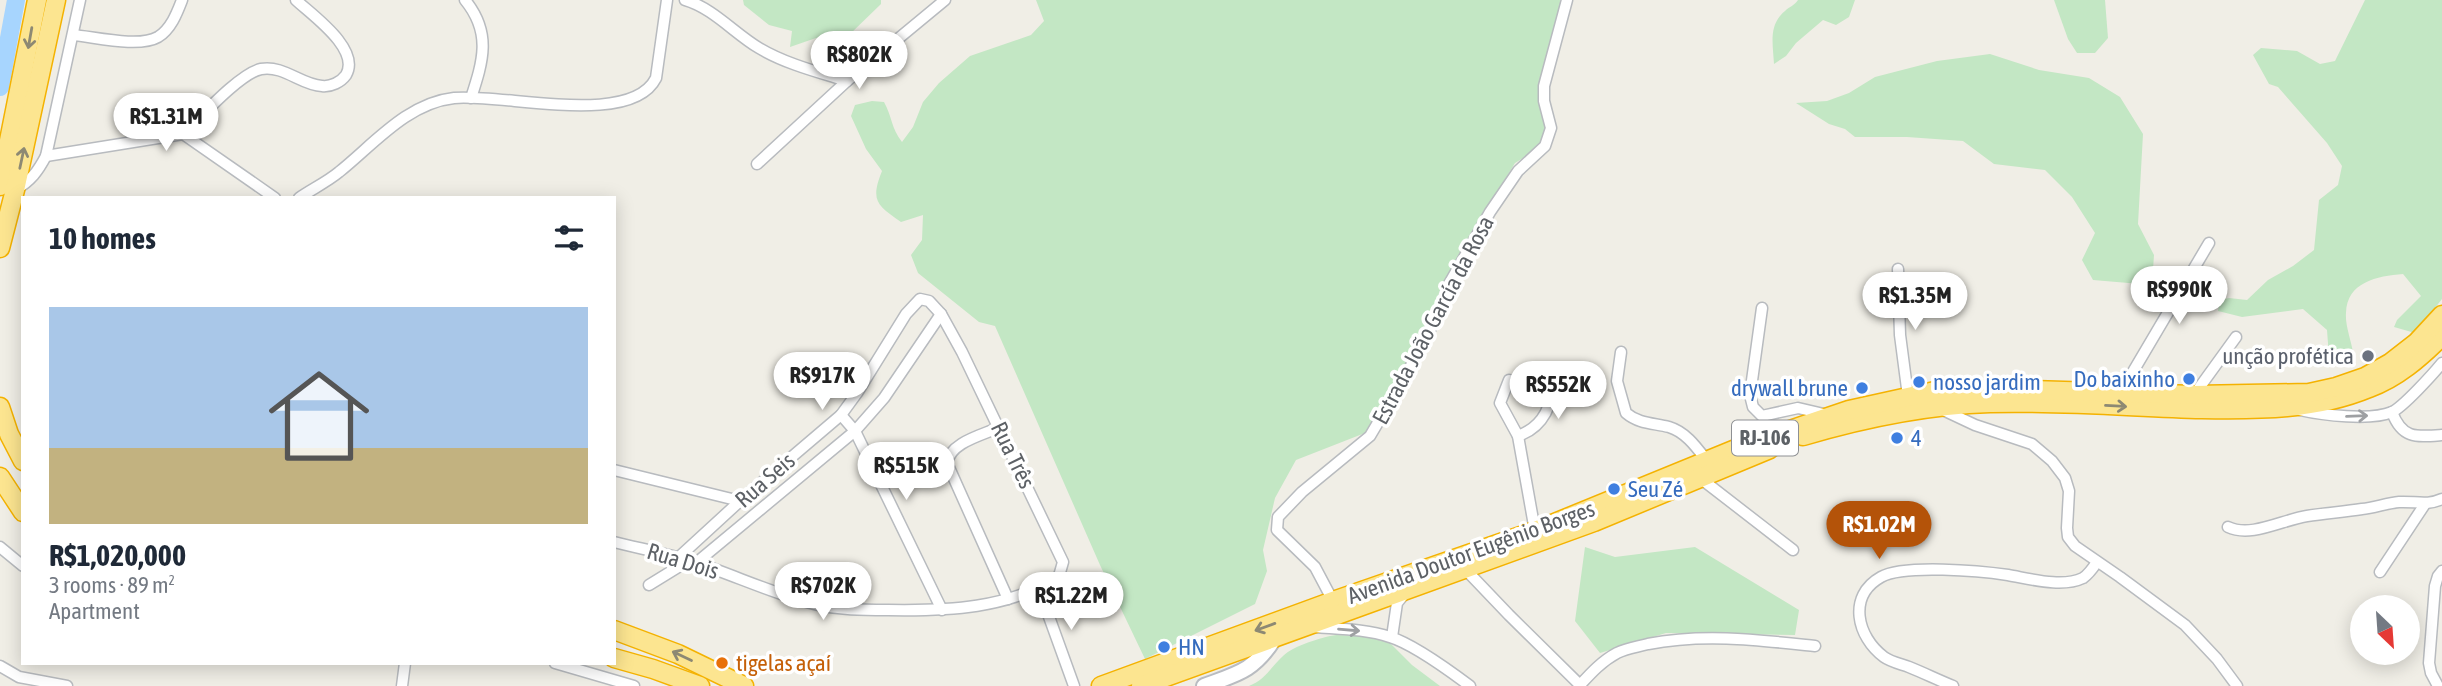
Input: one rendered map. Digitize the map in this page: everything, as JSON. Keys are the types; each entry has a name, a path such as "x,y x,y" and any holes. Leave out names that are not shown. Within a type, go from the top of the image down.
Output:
{"highway":[{"path":"0,248 37,0"},
{"path":"8,188 56,0"},
{"name":"Avenida Doutor Eugênio Borges","path":"1141,686 1594,522 1828,416 1935,391 2000,388 2194,395 2309,393 2365,377 2390,363 2417,342 2442,314"},
{"name":"Avenida Doutor Eugênio Borges","path":"1101,686 1704,470 1804,436 1889,413 1988,403 2146,408 2289,408 2316,404 2371,388 2424,354 2442,336"},
{"path":"0,407 9,434 21,457"},
{"path":"0,477 21,509"},
{"path":"616,632 678,654 744,686"},
{"path":"616,637 638,639"},
{"path":"616,659 700,686"}],"main road":[{"path":"1204,686 1240,673 1255,664 1274,639"}],"street":[{"path":"8,188 29,182 46,156 80,0"},
{"path":"73,35 130,42 157,38 167,29 183,0"},
{"path":"46,156 183,134 229,90 259,69 279,70 322,86 338,82 344,78 348,64 346,48 296,0"},
{"path":"465,0 477,15 483,46 483,58 471,97"},
{"path":"302,196 337,173 411,113 444,99 471,97 597,106 620,103 640,96 652,87 656,78 667,0"},
{"path":"685,0 705,10 760,49 804,68 847,81"},
{"path":"757,164 847,81 945,0"},
{"name":"Estrada João García da Rosa","path":"1333,601 1315,567 1277,530 1278,517 1335,463 1370,436 1406,375 1440,310 1449,284 1490,212 1518,171 1545,146 1552,128 1544,101 1544,86 1567,0"},
{"path":"183,134 272,196"},
{"path":"2121,392 2209,243"},
{"path":"1898,269 1900,335 1908,396"},
{"name":"Rua Seis","path":"649,585 688,560 855,431 884,398 941,314 929,301 920,299 915,303 841,415 740,501 688,560"},
{"path":"1762,307 1749,396 1753,407 1762,416 1798,408 1828,416"},
{"name":"Rua Três","path":"941,314 1000,427 1063,562 1059,576 1039,589"},
{"path":"2194,395 2236,337"},
{"path":"1620,352 1616,381 1626,413 1641,422 1672,428 1684,435 1704,470 1793,550"},
{"path":"2289,408 2335,416 2365,416 2392,412 2430,378 2442,363"},
{"path":"1518,436 1535,428 1543,418 1557,373"},
{"path":"1509,380 1500,404 1518,436 1535,531"},
{"path":"1938,407 1975,425 2032,444 2052,461 2065,478 2069,491 2068,537 2075,546 2185,625 2217,659 2237,686"},
{"path":"2392,412 2397,425 2405,433 2442,435"},
{"path":"841,415 855,431 942,610"},
{"path":"1000,427 957,447 951,452 947,463 1007,599"},
{"path":"616,470 740,501"},
{"path":"2228,527 2237,531 2256,530 2309,515 2365,509 2397,502 2432,504 2442,499"},
{"path":"2380,572 2425,504"},
{"name":"Rua Dois","path":"616,542 688,560 787,597 848,610 942,610 1007,599 1039,589"},
{"path":"0,547 21,564"},
{"path":"1953,686 1886,659 1873,647 1862,626 1858,607 1864,592 1877,579 1907,570 1989,572 2065,583 2086,576 2097,562"},
{"path":"1466,570 1581,685 1600,664 1618,653 1658,642 1731,637 1815,646"},
{"path":"2438,686 2429,663 2435,586 2442,571"},
{"path":"1039,589 1074,686"},
{"path":"1392,637 1397,603 1408,589"},
{"path":"1305,626 1358,630 1392,637 1470,686"},
{"path":"402,686 405,665"},
{"path":"562,665 634,686"},
{"path":"0,666 19,677 67,686"}],"green space":[{"path":"743,0 881,0 881,4 848,36 816,38 790,47 792,31 769,25 744,5"},
{"path":"1036,0 1560,0 1560,15 1545,62 1541,106 1550,127 1538,149 1515,163 1468,241 1444,285 1412,357 1375,422 1365,433 1296,460 1275,498 1263,550 1267,571 1255,604 1145,659 1100,565 995,326 979,322 918,273 911,255 922,240 923,215 901,222 881,206 876,196 882,171 866,149 851,116 855,105 872,101 884,102 902,142 913,127 923,102 939,83 970,56 1031,35 1044,21"},
{"path":"1798,0 1855,0 1849,17 1836,25 1823,20 1774,64 1773,35 1776,22"},
{"path":"2054,0 2105,0 2108,38 2095,53 2077,53 2068,39"},
{"path":"2365,0 2442,0 2442,299 2415,333 2394,327 2397,320 2421,296 2403,274 2365,283 2352,294 2346,313 2353,352 2337,366 2329,357 2327,330 2303,309 2242,317 2218,311 2220,300 2247,300 2268,280 2314,250 2319,200 2338,185 2342,166 2327,143 2278,87 2269,84 2253,55 2261,48 2297,51 2320,64 2335,61"},
{"path":"1990,54 2039,70 2089,78 2120,97 2143,134 2138,224 2154,255 2152,285 2093,280 2082,260 2095,233 2072,197 2045,170 1994,164 1963,141 1855,137 1796,103 1827,101 1849,93 1875,77 1937,61"},
{"path":"1585,547 1615,557 1695,547 1799,610 1795,635 1666,633 1600,653 1575,621"},
{"path":"1336,635 1364,636 1390,643 1412,665 1440,686 1249,686 1294,649"}],"waterway":[{"path":"0,87 16,0"}],"place":[{"name":"unção profética","path":"2368,356"},
{"name":"Do baixinho","path":"2189,379"},
{"name":"nosso jardim","path":"1919,382"},
{"name":"drywall brune","path":"1862,388"},
{"name":"4","path":"1897,438"},
{"name":"Seu Zé","path":"1614,489"},
{"name":"HN","path":"1164,647"},
{"name":"tigelas açaí","path":"722,663"}]}
